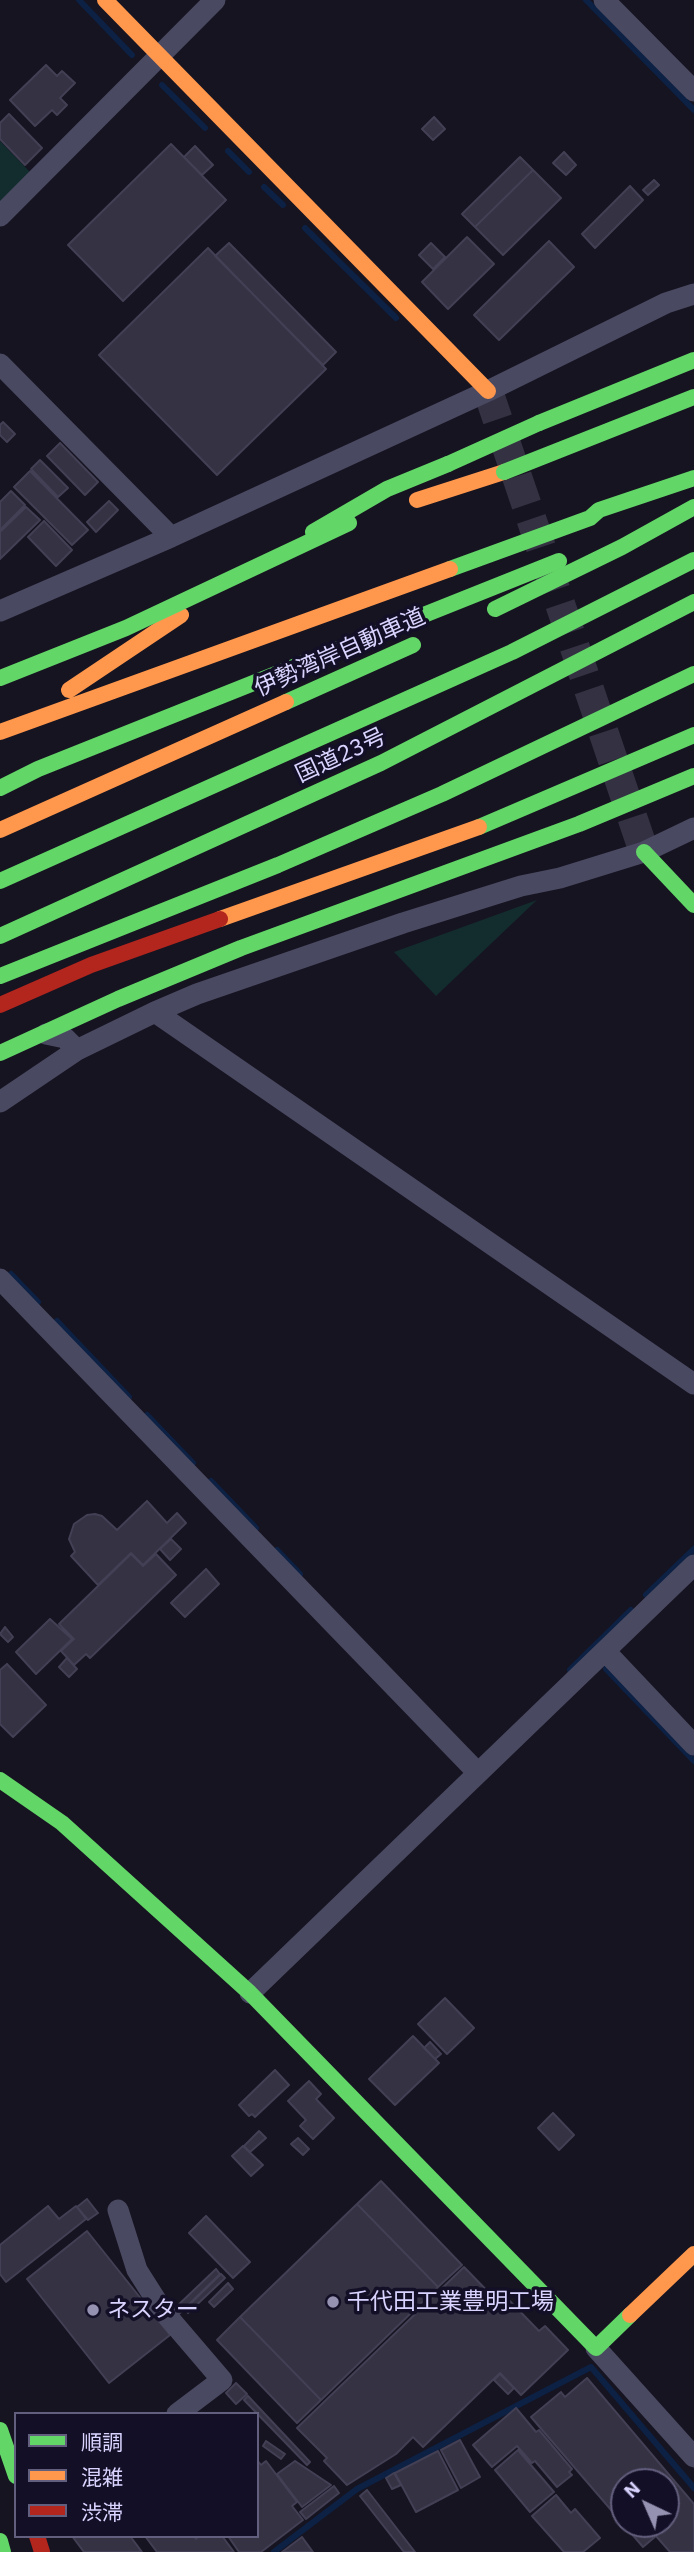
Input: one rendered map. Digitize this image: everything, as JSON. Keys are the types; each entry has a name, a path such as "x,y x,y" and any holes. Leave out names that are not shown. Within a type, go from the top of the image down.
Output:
{"main road":[{"path":"105,0 488,391"},
{"path":"300,527 694,360"},
{"path":"401,506 504,471 694,397"},
{"path":"1,732 590,518 599,510 694,478"},
{"path":"590,518 603,519 694,487"},
{"path":"1,732 101,671 156,631 387,489"},
{"path":"482,614 612,552 694,507"},
{"path":"0,788 38,769 694,507"},
{"path":"0,676 126,628 349,523 375,514"},
{"path":"0,881 512,652 694,560"},
{"name":"国道23号","path":"0,936 381,763 694,602"},
{"path":"0,676 46,646 91,624"},
{"name":"伊勢湾岸自動車道","path":"0,831 431,637"},
{"path":"0,976 278,865 442,794 694,674"},
{"path":"430,816 606,716"},
{"path":"0,1005 91,965 530,807 694,735"},
{"path":"0,1053 118,999 242,948 567,829 690,777"},
{"path":"185,971 289,888 360,852"},
{"path":"645,852 694,905"},
{"path":"0,1780 62,1824 250,1993 596,2348 694,2254"},
{"path":"0,2430 14,2470"},
{"path":"0,2541 3,2552"}],"street":[{"path":"0,216 215,0"},
{"path":"604,0 694,91"},
{"path":"0,611 171,537 488,391 666,303 694,294"},
{"path":"0,364 171,537"},
{"path":"0,1102 77,1051 197,994 403,923 521,886 560,878 645,852 694,828"},
{"path":"155,1012 694,1384"},
{"path":"46,1034 65,1038 77,1051"},
{"path":"0,1279 478,1773"},
{"path":"250,1993 694,1565"},
{"path":"605,1651 694,1745"},
{"path":"118,2210 137,2270 163,2311 222,2380 180,2412"},
{"path":"596,2348 694,2458"}],"green space":[{"path":"0,141 31,173 0,205"},
{"path":"537,900 436,996 394,952"}],"building":[{"path":"46,65 57,76 62,71 75,83 60,98 67,105 57,115 52,110 35,126 10,100"},
{"path":"9,114 42,148 25,165 0,139 0,123"},
{"path":"434,117 445,129 433,140 422,129"},
{"path":"171,144 226,200 123,301 68,245"},
{"path":"195,146 213,165 202,175 184,157"},
{"path":"564,152 576,165 566,175 553,163"},
{"path":"520,157 533,170 475,227 462,214"},
{"path":"533,170 561,198 503,255 475,227"},
{"path":"654,180 659,185 648,195 643,190"},
{"path":"630,186 643,200 595,248 582,234"},
{"path":"467,237 494,264 448,309 422,282"},
{"path":"549,241 574,267 499,340 474,315"},
{"path":"229,243 336,352 323,365 215,256"},
{"path":"431,243 445,257 433,269 419,255"},
{"path":"208,248 326,369 217,475 99,355"},
{"path":"3,422 15,434 7,442 0,435 0,425"},
{"path":"60,443 98,482 85,495 47,456"},
{"path":"40,460 68,488 58,497 31,469"},
{"path":"30,471 88,530 72,545 14,487"},
{"path":"11,491 25,505 0,530 0,502"},
{"path":"109,501 118,510 96,532 87,522"},
{"path":"26,507 40,520 0,559 0,532"},
{"path":"44,521 72,550 56,566 28,537"},
{"path":"147,1501 167,1523 177,1513 186,1523 143,1565 131,1553 98,1585 71,1556 75,1552 69,1539 74,1524 87,1515 95,1514 102,1516 117,1530"},
{"path":"171,1539 181,1549 170,1560 160,1549"},
{"path":"131,1554 143,1566 156,1554 176,1575 90,1658 86,1654 74,1665 61,1651 74,1639 59,1624"},
{"path":"206,1569 219,1584 185,1617 171,1603"},
{"path":"50,1619 72,1639 36,1674 16,1652"},
{"path":"5,1627 13,1637 8,1642 0,1634"},
{"path":"67,1658 77,1669 69,1677 59,1667"},
{"path":"7,1664 46,1705 13,1737 0,1724 0,1670"},
{"path":"445,1998 474,2028 447,2054 418,2024"},
{"path":"413,2036 439,2063 395,2105 369,2079"},
{"path":"430,2042 441,2054 435,2059 424,2048"},
{"path":"275,2070 289,2085 255,2117 252,2114 249,2116 239,2105"},
{"path":"309,2081 321,2094 316,2099 334,2118 313,2139 300,2126 306,2120 288,2101"},
{"path":"553,2113 574,2135 559,2150 538,2128"},
{"path":"259,2131 266,2138 250,2152 244,2146"},
{"path":"298,2138 309,2149 303,2155 291,2144"},
{"path":"243,2146 263,2165 251,2176 232,2156"},
{"path":"381,2181 462,2265 438,2287 357,2204"},
{"path":"87,2199 98,2213 88,2220 77,2207"},
{"path":"357,2204 438,2287 321,2400 240,2317"},
{"path":"48,2206 59,2219 76,2206 86,2219 6,2282 0,2274 0,2245"},
{"path":"206,2216 250,2262 233,2278 189,2233"},
{"path":"87,2231 170,2335 109,2383 27,2279"},
{"path":"464,2267 498,2302 504,2295 539,2331 545,2326 568,2350 521,2395 500,2373 423,2447 413,2437 396,2454 347,2485 324,2461 327,2458 297,2428"},
{"path":"216,2269 220,2274 179,2314 174,2309"},
{"path":"221,2274 225,2278 188,2313 185,2309"},
{"path":"228,2283 233,2289 214,2307 209,2302"},
{"path":"240,2317 321,2400 297,2423 217,2340"},
{"path":"500,2374 514,2388 508,2394 494,2380"},
{"path":"587,2378 663,2468 610,2468 610,2509 531,2417 561,2392 565,2397"},
{"path":"236,2383 247,2394 236,2404 226,2393"},
{"path":"248,2396 310,2462 307,2465 259,2415 259,2412 256,2412 244,2400"},
{"path":"516,2408 572,2469 569,2472 572,2475 557,2487 535,2461 532,2463 517,2446 492,2467 473,2445"},
{"path":"460,2440 480,2477 461,2488 441,2450"},
{"path":"266,2441 285,2454 281,2459 263,2446"},
{"path":"518,2450 554,2492 530,2512 495,2470"},
{"path":"438,2451 458,2490 416,2512 395,2473"},
{"path":"266,2461 297,2502 292,2506 303,2520 261,2552 239,2552 229,2538 259,2538 259,2462 261,2465"},
{"path":"295,2461 331,2485 302,2507 277,2474"},
{"path":"394,2473 401,2485 392,2489 386,2478"},
{"path":"334,2486 339,2493 306,2519 300,2512"},
{"path":"680,2488 694,2504 694,2552 670,2552 658,2538 680,2538"},
{"path":"367,2490 415,2552 404,2552 360,2496"},
{"path":"556,2495 571,2513 575,2509 600,2538 583,2552 564,2552 532,2516"},
{"path":"302,2537 313,2552 282,2552"},
{"path":"74,2538 132,2538 142,2552 84,2552"},
{"path":"146,2538 224,2538 234,2552 157,2552"},
{"path":"635,2538 654,2538 643,2547"}],"waterway":[{"path":"79,0 132,55"},
{"path":"586,0 694,110"},
{"path":"162,85 205,128"},
{"path":"228,151 249,172"},
{"path":"264,187 283,205"},
{"path":"305,228 396,318"},
{"path":"11,1274 38,1302"},
{"path":"57,1321 129,1397"},
{"path":"147,1415 193,1463"},
{"path":"211,1481 256,1528"},
{"path":"646,1595 694,1549"},
{"path":"277,1550 300,1574"},
{"path":"570,1670 631,1610"},
{"path":"606,1669 694,1761"},
{"path":"274,2552 357,2489 591,2367 694,2488"}],"tunnel":[{"path":"488,391 644,852"}],"traffic: fast":[{"path":"539,423 694,360"},
{"path":"504,472 694,397"},
{"path":"448,464 539,423"},
{"path":"313,532 387,489 448,464"},
{"path":"450,569 590,518 599,510 694,478"},
{"path":"495,609 622,547 694,507"},
{"path":"0,678 126,628 349,523"},
{"path":"0,881 512,652 694,560"},
{"path":"0,788 38,769 559,561"},
{"path":"0,936 381,763 694,602"},
{"path":"286,702 413,645"},
{"path":"0,976 278,865 442,794 694,674"},
{"path":"479,827 694,735"},
{"path":"0,1053 118,999 241,948 579,824 694,776"},
{"path":"644,852 694,905"},
{"path":"0,1780 62,1823 250,1993 596,2348 630,2315"},
{"path":"0,2430 14,2470"},
{"path":"0,2541 3,2552"}],"traffic: slow":[{"path":"105,0 488,391"},
{"path":"417,500 504,472"},
{"path":"0,732 450,569"},
{"path":"69,690 181,615"},
{"path":"0,830 286,702"},
{"path":"220,919 479,827"},
{"path":"630,2315 694,2254"}],"traffic: jam":[{"path":"0,1005 91,965 220,919"},
{"path":"38,2538 42,2552"}],"place":[{"name":"千代田工業豊明工場","path":"333,2302"},
{"name":"ネスター","path":"93,2310"}]}
